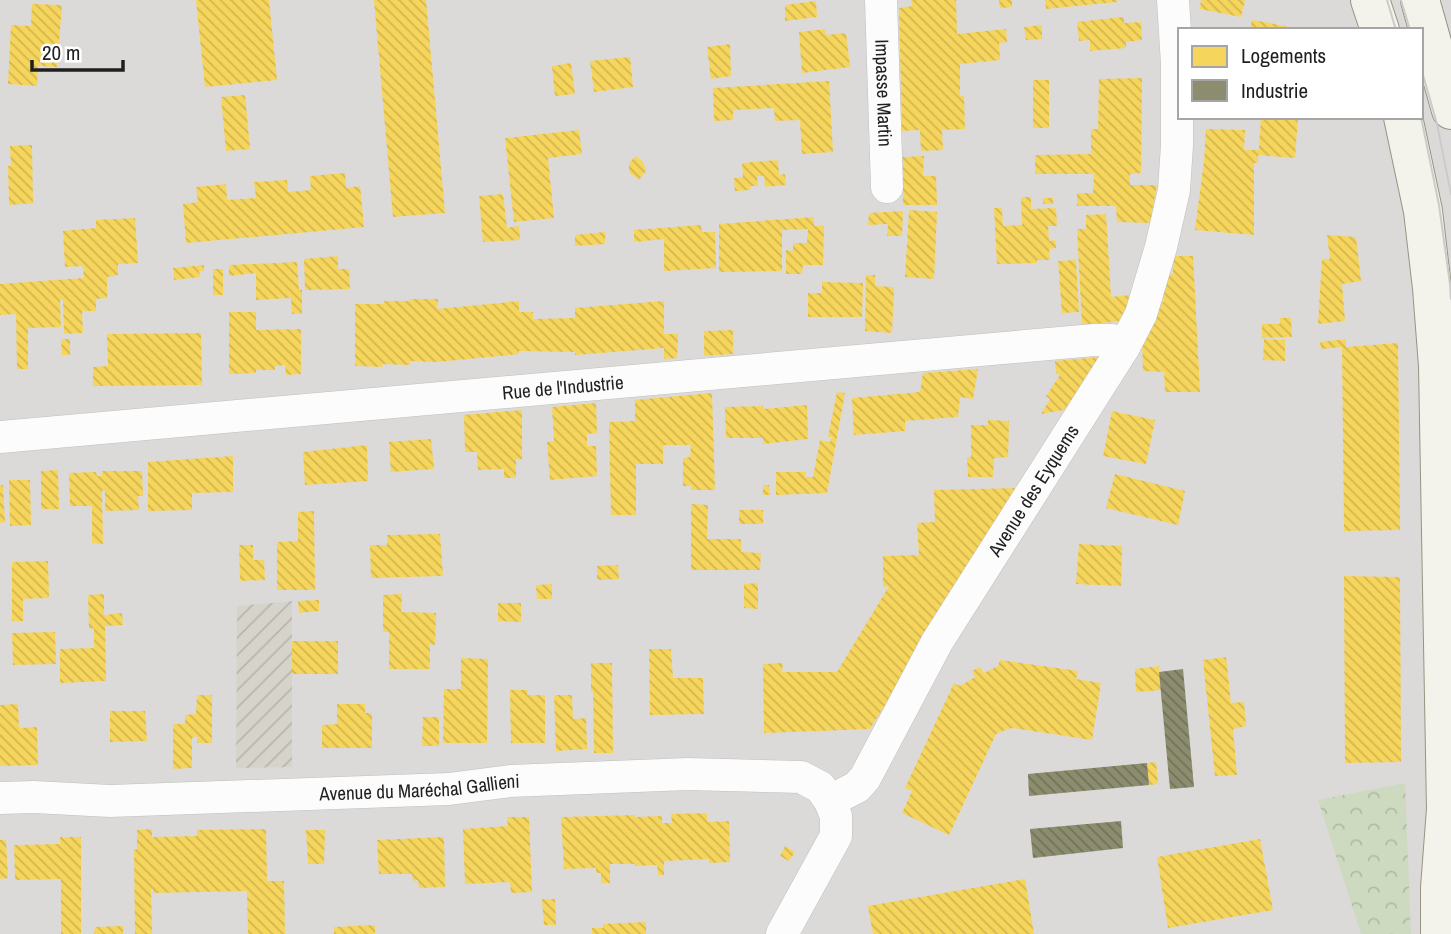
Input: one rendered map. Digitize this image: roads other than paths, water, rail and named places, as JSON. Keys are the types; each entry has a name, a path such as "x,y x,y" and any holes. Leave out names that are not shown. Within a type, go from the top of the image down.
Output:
{"main road":[{"path":"1370,0 1379,28"},
{"path":"1420,0 1451,110"},
{"path":"1403,119 1423,211 1438,366 1446,809 1440,888 1440,934"}],"street":[{"name":"Impasse Martin","path":"881,0 887,187"},
{"name":"Avenue des Eyquems","path":"830,801 857,787 864,778 937,642 1124,347 1141,314 1174,190 1177,64 1173,0"},
{"name":"Rue de l'Industrie","path":"0,437 1094,340 1113,340 1124,347"},
{"name":"Avenue du Maréchal Gallieni","path":"0,798 110,801 449,789 510,781 699,774 801,777 820,787 830,801"},
{"path":"782,934 835,836 836,816 830,801"}],"tram line":[{"path":"1387,0 1395,28"},
{"path":"1401,0 1409,28"},
{"path":"1423,75 1437,124 1451,194"},
{"path":"1421,119 1439,205 1451,299"}]}
